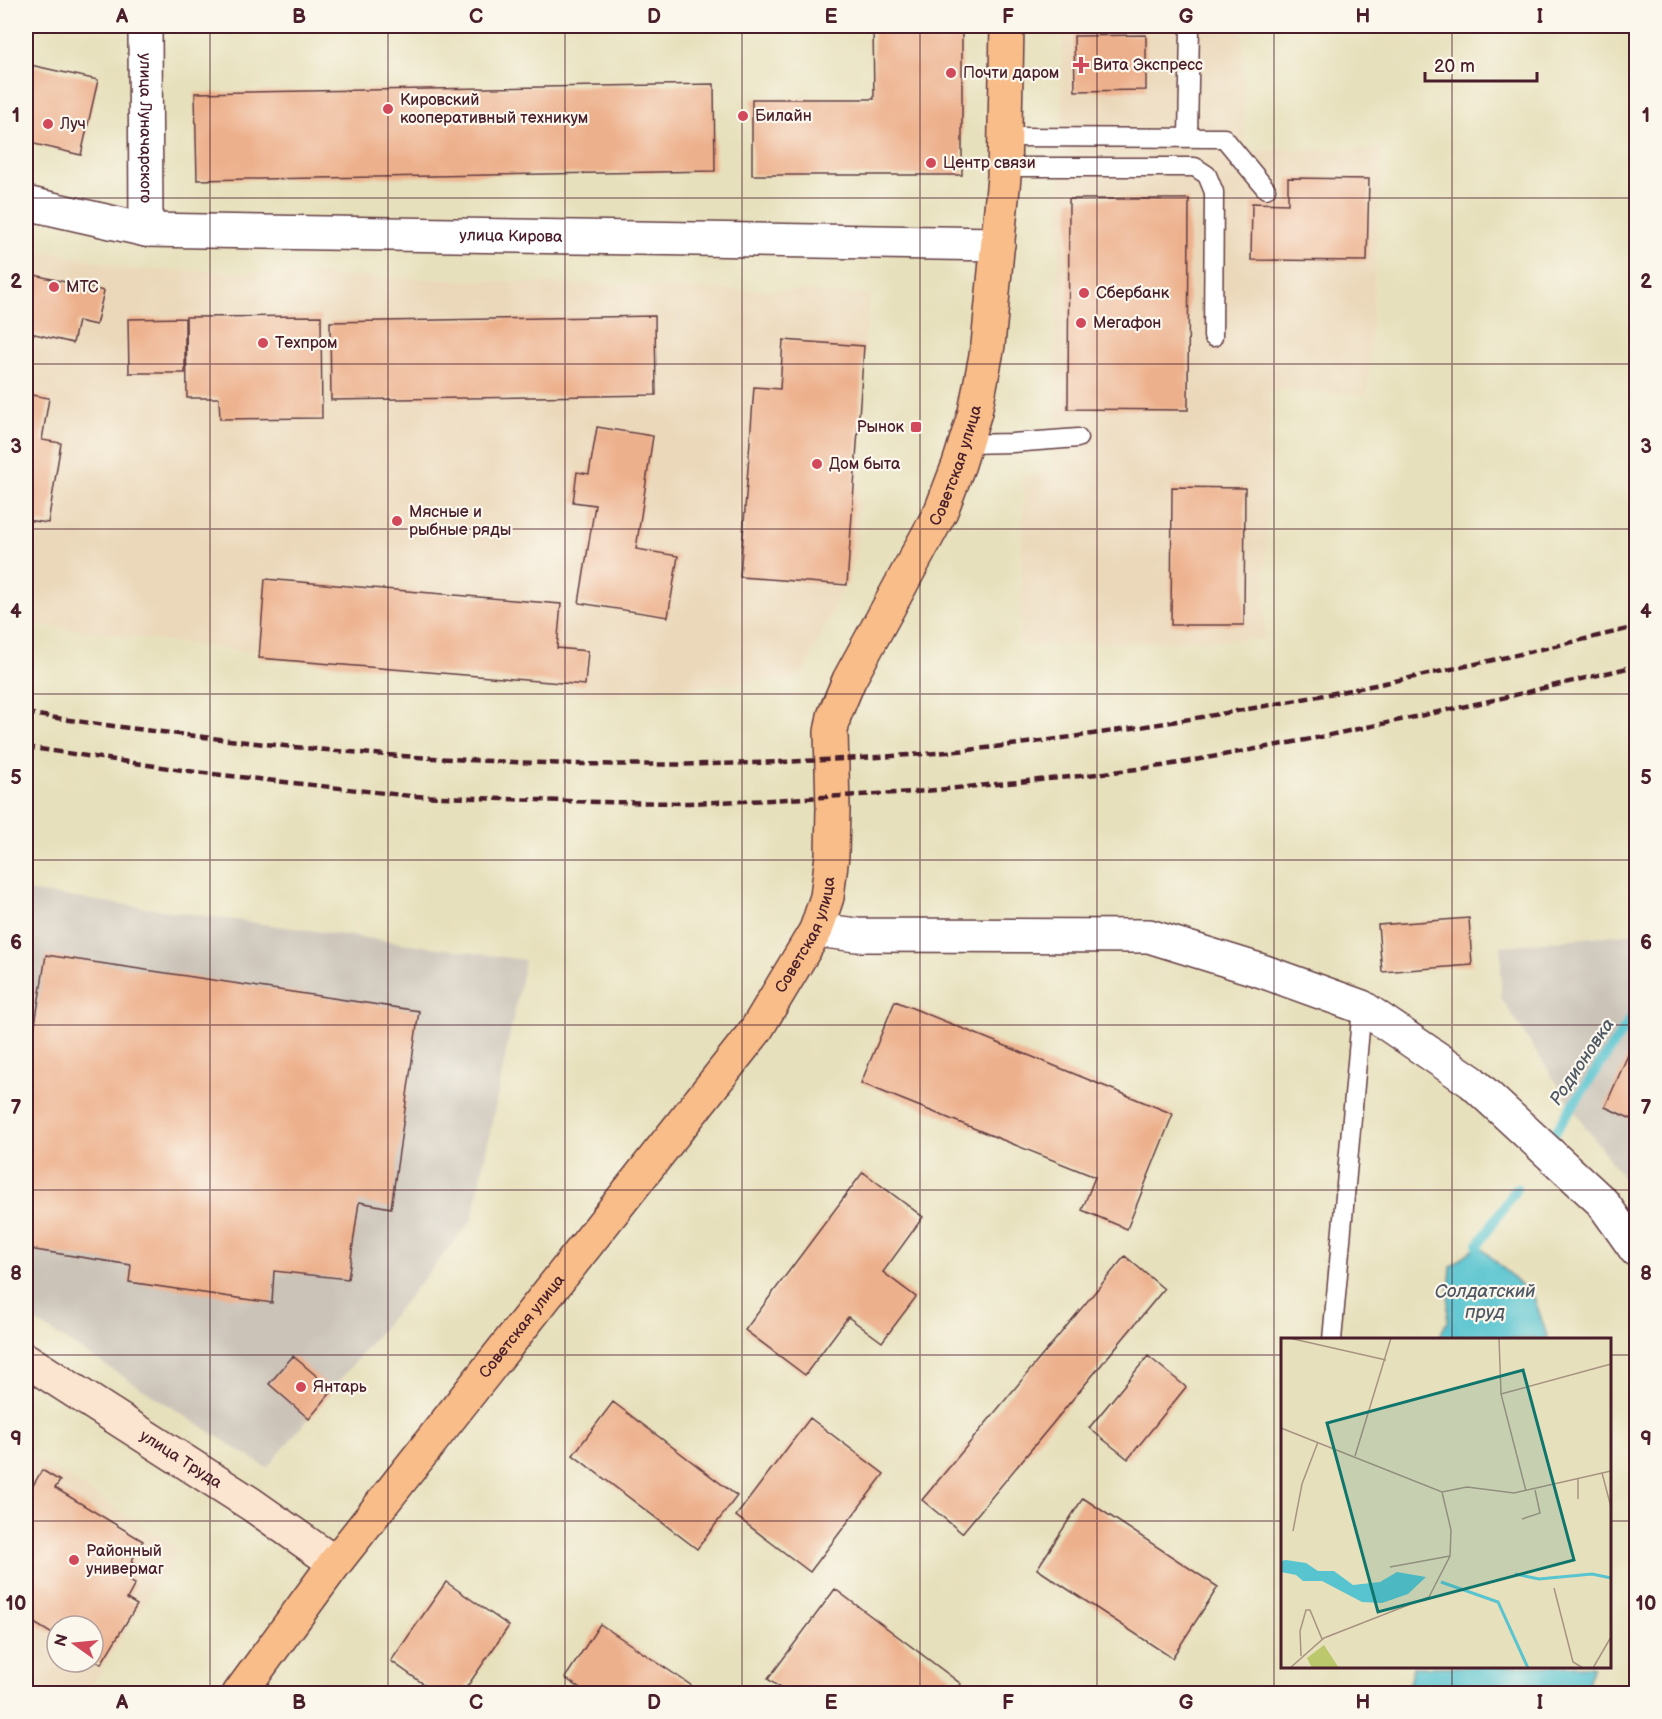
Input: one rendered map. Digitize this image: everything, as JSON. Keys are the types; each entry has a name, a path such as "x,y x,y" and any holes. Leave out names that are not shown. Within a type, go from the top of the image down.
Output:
{"main road":[{"name":"Советская улица","path":"239,1694 335,1563 756,1030 816,930 827,897 832,855 831,732 834,716 849,680 941,511 975,412 988,345 998,244 1004,152 1007,26"}],"street":[{"name":"улица Луначарского","path":"145,26 146,230"},
{"name":"улица Кирова","path":"26,202 146,230 998,244"},
{"path":"816,930 857,935 1149,936 1262,971 1362,1007 1472,1082 1602,1202 1636,1250"},
{"name":"улица Труда","path":"26,1360 250,1504 335,1563"}],"lane":[{"path":"1188,137 1190,26"},
{"path":"1004,152 1188,137 1224,138 1266,189"},
{"path":"1004,152 1195,167 1207,175 1214,192 1213,337"},
{"path":"965,444 1078,438"},
{"path":"1332,1338 1362,1007"}],"shaded area":[{"path":"1063,26 1242,26 1245,150 1382,149 1367,395 1270,390 1264,639 1020,645 1024,475 1052,471"},
{"path":"26,247 134,269 870,294 864,346 857,557 801,677 595,696 26,623"},
{"path":"26,891 525,960 472,1220 267,1468 26,1315"},
{"path":"1636,933 1636,1195 1587,1129 1501,998 1501,946"},
{"path":"26,1451 179,1549 105,1664 105,1614 45,1614 45,1674 98,1674 86,1693 26,1693"}],"water":[{"name":"Солдатский пруд","path":"1478,1245 1534,1297 1548,1338 1439,1338 1447,1322 1451,1267"},
{"path":"1413,1668 1593,1668 1585,1693 1407,1693"}],"building":[{"path":"873,26 962,26 962,175 752,175 752,99 874,99"},
{"path":"1146,35 1146,90 1075,91 1074,36"},
{"path":"26,64 98,80 81,155 26,142"},
{"path":"714,84 715,171 197,180 195,93"},
{"path":"1288,178 1369,179 1367,261 1251,260 1252,203 1288,204"},
{"path":"1069,199 1189,199 1188,410 1068,409"},
{"path":"26,273 104,291 96,325 78,321 73,343 26,332"},
{"path":"321,316 322,418 220,419 219,398 187,398 186,317"},
{"path":"655,316 656,395 331,400 330,322"},
{"path":"185,318 185,373 129,373 128,319"},
{"path":"783,340 864,346 847,585 740,577 754,387 780,389"},
{"path":"26,394 49,398 42,440 61,443 48,523 26,520"},
{"path":"597,427 653,436 636,549 678,556 668,617 579,603 595,505 573,502 577,472 589,474"},
{"path":"1172,487 1245,488 1244,625 1171,625"},
{"path":"265,579 561,604 557,648 588,651 585,685 259,658"},
{"path":"1469,918 1472,965 1382,972 1378,925"},
{"path":"46,955 419,1011 391,1208 359,1202 348,1279 274,1271 272,1303 129,1282 131,1265 35,1250 26,1242 26,1081"},
{"path":"895,1001 1173,1114 1127,1229 1082,1210 1095,1177 861,1083"},
{"path":"1632,1046 1636,1048 1636,1121 1605,1107"},
{"path":"863,1172 923,1217 883,1272 916,1297 882,1342 848,1317 805,1375 745,1330"},
{"path":"1125,1256 1164,1289 962,1533 922,1500"},
{"name":"Янтарь","path":"293,1356 333,1390 309,1419 269,1384"},
{"path":"1148,1356 1186,1387 1128,1459 1089,1428"},
{"path":"613,1402 737,1496 697,1549 573,1455"},
{"path":"810,1418 884,1474 810,1572 736,1516"},
{"path":"42,1470 60,1481 55,1488 143,1541 131,1562 138,1566 129,1581 135,1584 127,1599 137,1605 105,1657 105,1614 45,1614 45,1630 26,1618 26,1498"},
{"path":"1083,1498 1218,1587 1172,1658 1037,1569"},
{"path":"446,1582 509,1626 462,1694 438,1694 391,1661"},
{"path":"835,1589 961,1684 955,1694 788,1694 768,1679"},
{"path":"600,1624 704,1694 589,1694 565,1678"},
{"path":"26,1685 39,1694 26,1694"}],"waterway":[{"name":"Родионовка","path":"1555,1132 1636,1011"},
{"name":"Родионовка","path":"1478,1258 1478,1245 1517,1188"}],"railway":[{"path":"26,713 281,746 435,758 668,765 844,759 994,747 1237,711 1397,681 1636,627"},
{"path":"26,747 196,772 411,796 599,802 689,803 771,800 915,792 1162,766 1311,739 1485,702 1636,666"}],"place":[{"name":"Вита Экспресс","path":"1081,65"},
{"name":"Почти даром","path":"951,73"},
{"name":"Кировский кооперативный техникум","path":"388,109"},
{"name":"Билайн","path":"743,116"},
{"name":"Луч","path":"48,124"},
{"name":"Центр связи","path":"931,163"},
{"name":"МТС","path":"54,287"},
{"name":"Сбербанк","path":"1084,293"},
{"name":"Мегафон","path":"1081,323"},
{"name":"Техпром","path":"263,343"},
{"name":"Рынок","path":"916,427"},
{"name":"Дом быта","path":"817,464"},
{"name":"Мясные и рыбные ряды","path":"397,521"},
{"name":"Янтарь","path":"301,1387"},
{"name":"Районный универмаг","path":"74,1560"}]}
